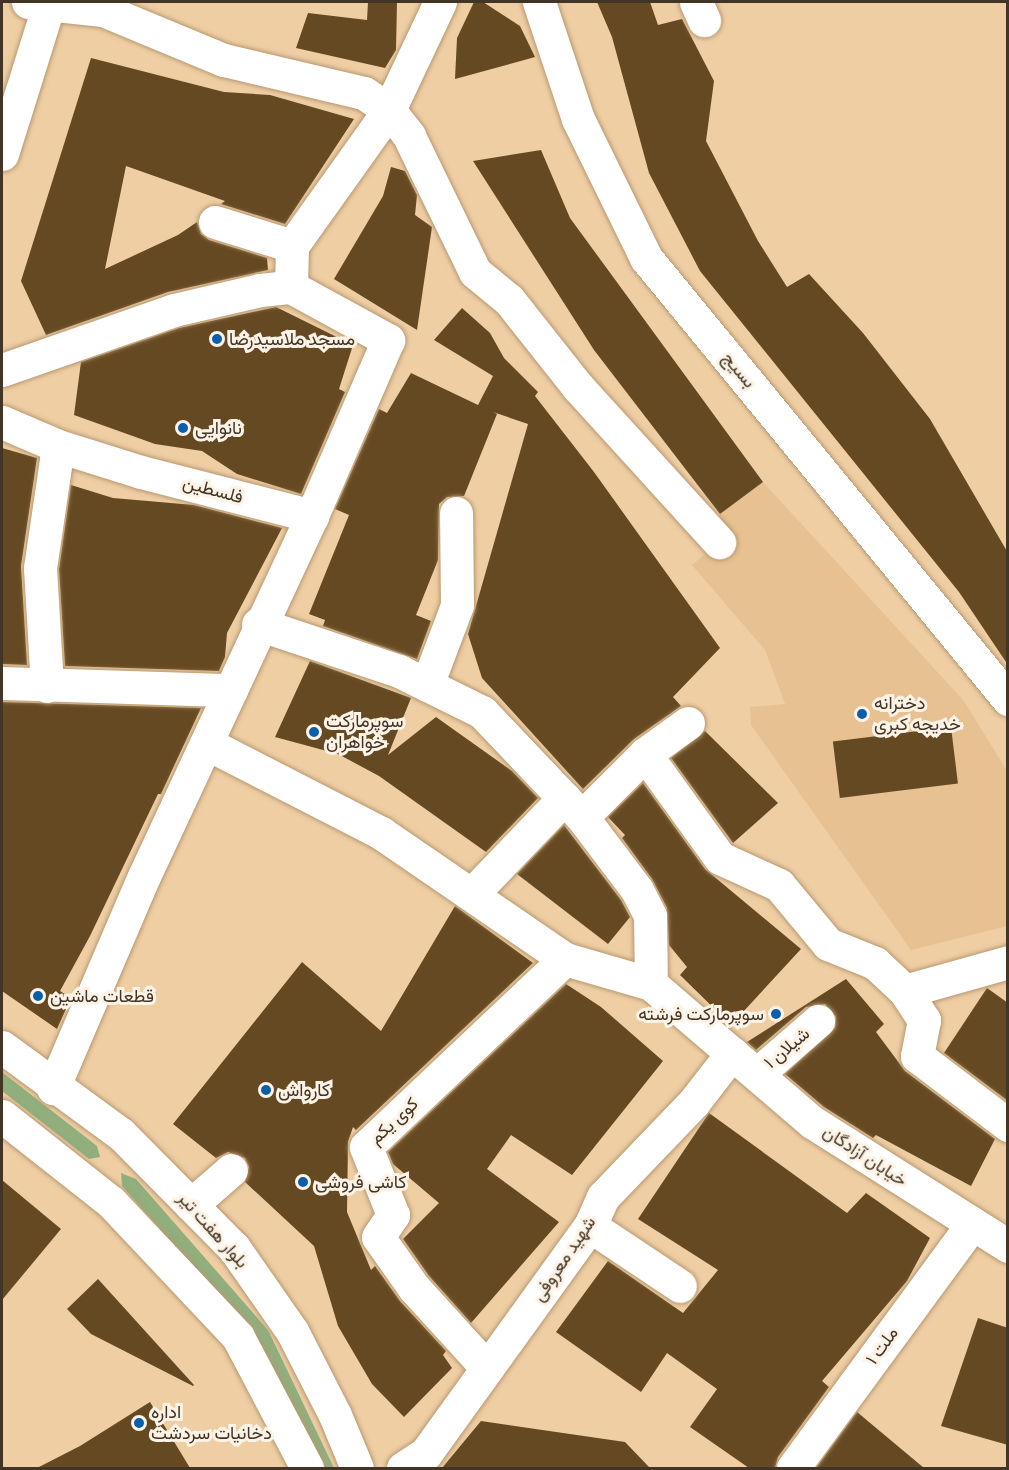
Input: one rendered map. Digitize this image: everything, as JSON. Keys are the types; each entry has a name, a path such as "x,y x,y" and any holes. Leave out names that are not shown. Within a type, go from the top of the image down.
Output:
{"street":[{"path":"291,287 292,246 389,110 440,2"},
{"name":"بسیج","path":"538,2 578,119 646,258 1008,699"},
{"path":"2,154 38,3 113,6 224,60 364,93 389,110 409,136 476,272 509,300 578,387 719,542"},
{"path":"215,222 292,246"},
{"path":"2,370 174,310 260,290 291,287 388,340 312,516 258,624 208,744 144,876 53,1088"},
{"name":"فلسطین","path":"2,422 58,446 312,516"},
{"path":"47,686 40,567 58,446"},
{"path":"427,685 457,605 456,513"},
{"path":"208,744 381,833 565,959 651,984 650,916 637,890 573,807 482,712 399,671 258,624"},
{"path":"2,683 231,690"},
{"path":"472,894 573,807 688,723"},
{"path":"645,754 720,858 779,885 828,944 875,963 905,991 924,1020 917,1056 1008,1125"},
{"name":"کوی یکم","path":"486,1367 414,1288 378,1237 393,1215 366,1147 565,959"},
{"path":"905,991 1008,962"},
{"name":"خیابان آزادگان","path":"651,984 812,1122 1008,1246"},
{"name":"شیلان ۱","path":"744,1064 818,1022"},
{"name":"بلوار هفت تیر","path":"2,1047 53,1088 121,1134 234,1248 292,1331 335,1415 357,1468"},
{"name":"شهید معروفی","path":"403,1468 426,1452 590,1226 603,1197 694,1102 744,1064"},
{"path":"2,1116 111,1202 238,1337 307,1468"},
{"path":"191,1205 231,1170"},
{"name":"ملت ۱","path":"793,1468 972,1224"},
{"path":"590,1226 680,1286"}],"shaded area":[{"name":"دخترانه خدیجه کبری","path":"763,482 964,701 1007,771 1007,926 911,950 751,725 750,707 785,704 765,650 692,565 719,542 720,514"}],"green space":[{"path":"2,1072 97,1146 100,1157 89,1159 2,1091"},
{"path":"121,1173 136,1179 268,1330 334,1468 319,1468 257,1340 122,1186"}],"building":[{"path":"368,2 397,2 396,50 385,68 296,48 308,13 367,20"},
{"path":"474,2 483,2 520,26 535,57 455,79 457,38"},
{"path":"597,2 650,2 658,25 682,19 714,81 706,141 758,241 787,287 809,274 863,333 930,419 1008,553 1008,665 959,592 700,271 649,173 612,37"},
{"path":"91,58 224,92 270,95 354,119 285,224 221,204 225,201 126,166 105,269 178,235 197,222 201,234 209,240 267,258 268,270 168,292 46,335 21,281"},
{"path":"541,150 570,218 763,482 720,514 594,350 473,161"},
{"path":"391,167 405,171 417,195 415,215 432,227 417,330 334,279 383,196"},
{"path":"276,307 353,345 339,389 345,392 301,494 237,474 202,451 155,444 74,415 81,362 179,328"},
{"path":"462,308 490,333 504,358 538,392 535,396 594,472 720,648 673,697 681,706 634,739 583,789 482,678 468,634 528,424 493,412 497,414 464,496 447,497 439,504 438,560 416,615 431,621 417,659 323,626 325,620 309,614 349,515 335,509 379,409 387,413 411,373 478,405 493,376 434,340"},
{"path":"2,448 37,458 21,566 27,665 2,664"},
{"path":"71,485 113,498 194,505 282,528 227,633 225,657 219,671 65,666 59,569"},
{"path":"310,661 411,698 388,755 436,717 512,771 538,798 486,852 379,776 338,754 275,737"},
{"path":"2,702 201,708 161,794 158,794 90,936 60,991 71,998 57,1029 2,991"},
{"name":"دخترانه خدیجه کبری","path":"951,727 958,784 840,798 833,742"},
{"path":"705,731 778,803 733,843 671,758"},
{"path":"643,783 705,869 801,949 731,1025 680,975 687,967 669,945 667,908 652,879 622,838 625,835 608,817"},
{"path":"564,825 621,900 630,917 608,944 517,874"},
{"path":"455,906 533,963 356,1130 353,1127 348,1142 347,1212 371,1270 375,1266 400,1301 446,1351 443,1355 452,1368 404,1417 372,1384 338,1326 314,1246 245,1182 249,1167 245,1158 228,1152 216,1158 173,1124 302,962 381,1031"},
{"path":"846,979 884,1024 876,1032 905,1071 995,1139 971,1186 876,1135 873,1138 824,1107 785,1074 835,1028 836,1017 825,1004 806,1007 756,1050 747,1042"},
{"path":"566,984 601,1007 663,1061 572,1175 511,1135 487,1169 559,1222 471,1323 429,1276 403,1239 439,1203 393,1164 388,1152"},
{"path":"987,988 1008,1003 1008,1101 944,1053"},
{"path":"709,1113 847,1213 866,1193 930,1238 907,1281 822,1381 829,1387 778,1457 775,1468 749,1468 690,1427 717,1389 667,1353 641,1392 556,1332 608,1261 683,1313 718,1270 638,1219"},
{"path":"2,1180 61,1229 2,1300"},
{"path":"98,1279 193,1386 91,1334 67,1309"},
{"path":"978,1318 1008,1328 1008,1445 941,1426"},
{"name":"اداره دخانیات سردشت","path":"150,1402 190,1468 37,1468 80,1446"},
{"path":"857,1412 924,1468 816,1468"},
{"path":"481,1421 625,1442 650,1468 442,1468"}],"place":[{"name":"مسجد ملاسیدرضا","path":"217,339"},
{"name":"نانوایی","path":"183,428"},
{"name":"دخترانه خدیجه کبری","path":"862,714"},
{"name":"سوپرمارکت خواهران","path":"314,732"},
{"name":"قطعات ماشین","path":"38,996"},
{"name":"سوپرمارکت فرشته","path":"776,1014"},
{"name":"کارواش","path":"266,1090"},
{"name":"کاشی فروشی","path":"303,1182"},
{"name":"اداره دخانیات سردشت","path":"139,1423"}]}
